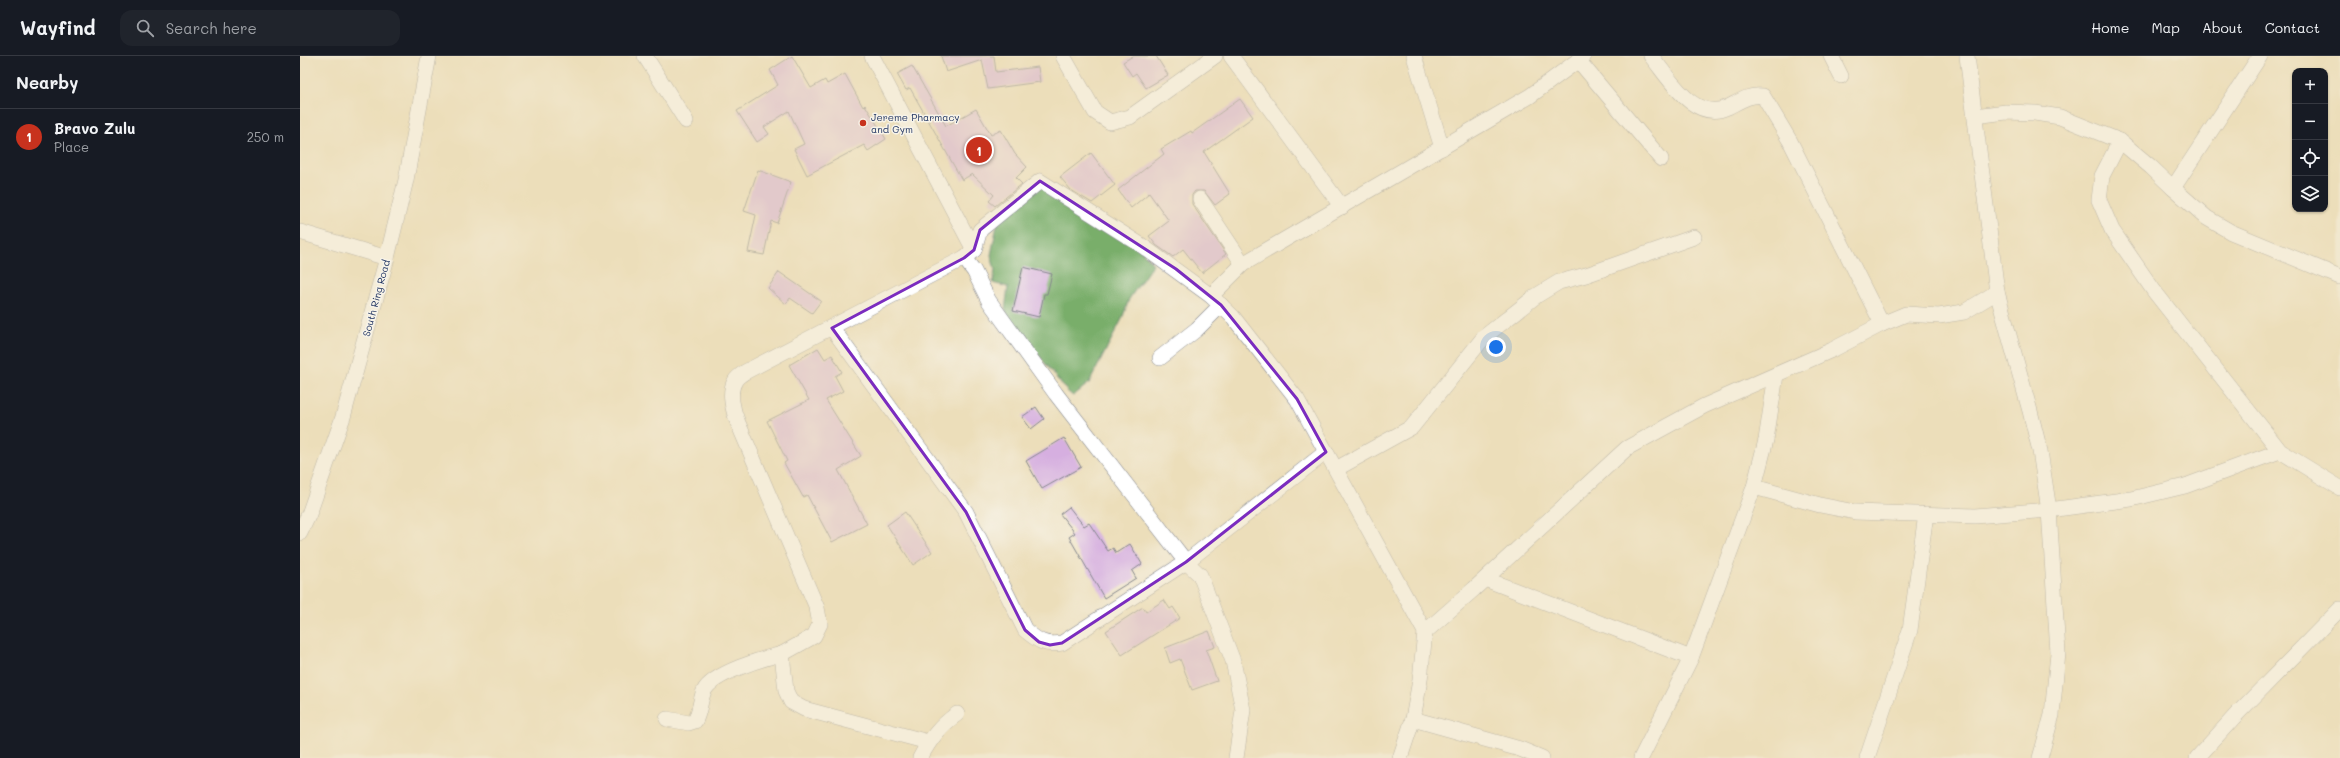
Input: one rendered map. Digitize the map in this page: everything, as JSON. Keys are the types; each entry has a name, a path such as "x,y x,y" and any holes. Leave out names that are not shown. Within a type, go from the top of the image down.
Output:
{"street":[{"name":"South Ring Road","path":"300,533 309,514 343,418 387,258 406,180 428,56"},
{"path":"645,56 686,121"},
{"path":"872,56 969,254 974,271 989,302 1056,394 1186,562 1200,575 1233,661 1243,710 1236,758"},
{"path":"1063,56 1095,112 1110,122 1130,117 1215,56"},
{"path":"1231,56 1342,207"},
{"path":"1414,56 1442,148"},
{"path":"1651,56 1691,103 1700,108 1718,112 1755,95 1763,96 1790,141 1882,324"},
{"path":"1831,56 1841,76"},
{"path":"1967,56 1997,292 2040,451 2049,510 2058,653 2052,715 2040,758"},
{"path":"2173,188 2260,56"},
{"path":"1160,358 1197,329 1243,264 1530,96 1581,58 1661,159"},
{"path":"1975,116 2006,112 2035,113 2060,118 2120,141 2207,218 2230,232 2340,278"},
{"path":"2120,141 2102,176 2099,200 2112,230 2154,290 2280,451 2340,488"},
{"path":"667,719 689,723 695,721 705,690 708,686 740,666 782,654 814,636 820,624 817,608 733,410 733,392 735,381 745,372 832,328 969,254 980,230 1040,181 1141,245 1216,301 1297,398 1425,632 1420,680 1413,719 1400,758"},
{"path":"1200,199 1243,264"},
{"path":"300,232 387,258"},
{"path":"1336,469 1412,427 1484,337 1536,296 1559,282 1586,275 1694,237"},
{"path":"1425,632 1485,580 1627,448 1704,406 1832,350 1882,324 1906,314 1939,316 1964,312 1997,292"},
{"path":"832,328 966,512 1025,630 1039,642 1050,645 1062,643 1186,562 1326,452"},
{"path":"1641,758 1691,658 1754,487 1766,440 1776,375"},
{"path":"1754,487 1820,505 1855,512 1975,516 2049,510 2132,499 2184,486 2280,451"},
{"path":"1867,758 1910,630 1926,514"},
{"path":"1485,580 1691,658"},
{"path":"2197,758 2235,716 2340,609"},
{"path":"782,654 786,691 791,702 804,709 928,742"},
{"path":"920,758 928,742 941,726 958,714"},
{"path":"1413,719 1520,749 1542,758"}],"highlighted area":[{"path":"1040,181 1176,269 1221,305 1297,399 1326,452 1186,562 1062,643 1050,645 1039,642 1025,630 966,512 832,328 964,258 974,250 980,230"}],"green space":[{"path":"1042,186 1139,248 1153,264 1129,299 1122,319 1089,383 1073,396 1067,391 1010,319 1005,310 1008,287 993,283 995,270 991,255 998,220"}],"building":[{"path":"792,56 811,88 825,80 827,84 845,74 863,107 865,105 886,139 868,151 864,145 807,175 794,149 804,144 789,111 764,127 769,134 757,142 737,111 778,85 770,70"},
{"path":"941,56 994,56 996,72 1038,67 1040,82 988,89 982,60 946,72"},
{"path":"1133,56 1156,56 1168,75 1146,88 1136,73 1132,76 1123,62"},
{"path":"912,66 946,126 976,109 991,135 1001,130 1015,154 1027,167 1016,178 1022,184 995,206 989,201 994,195 972,174 962,180 910,88 906,90 897,74"},
{"path":"1240,99 1253,117 1204,152 1230,194 1215,205 1204,191 1195,191 1192,195 1192,204 1226,254 1202,273 1183,249 1173,257 1156,245 1149,236 1169,221 1149,193 1131,208 1118,190 1164,154 1161,149 1191,131 1192,133"},
{"path":"1091,153 1115,185 1092,203 1071,190 1060,177"},
{"path":"758,170 791,182 777,223 771,221 764,255 748,252 756,215 744,211"},
{"path":"1023,267 1052,274 1047,294 1044,294 1039,317 1013,311"},
{"path":"779,272 821,301 812,313 790,298 786,304 768,288"},
{"path":"818,348 825,359 832,355 842,372 835,376 843,391 826,400 861,456 838,470 867,524 832,542 807,495 803,497 784,463 787,461 767,421 809,400 789,365"},
{"path":"1036,407 1044,419 1031,429 1022,417"},
{"path":"1064,438 1081,467 1042,489 1026,461"},
{"path":"1069,507 1084,526 1089,523 1108,551 1113,548 1116,553 1130,544 1142,564 1132,571 1136,578 1104,598 1069,537 1075,533 1060,514"},
{"path":"905,512 932,552 913,565 887,525"},
{"path":"1164,600 1170,609 1173,607 1180,618 1122,655 1106,631 1143,607 1146,612"},
{"path":"1209,631 1215,647 1206,650 1217,681 1192,690 1180,659 1170,663 1165,648"}],"place":[{"name":"Jereme Pharmacy and Gym","path":"863,123"},
{"name":"Bravo Zulu","path":"979,150"}]}
